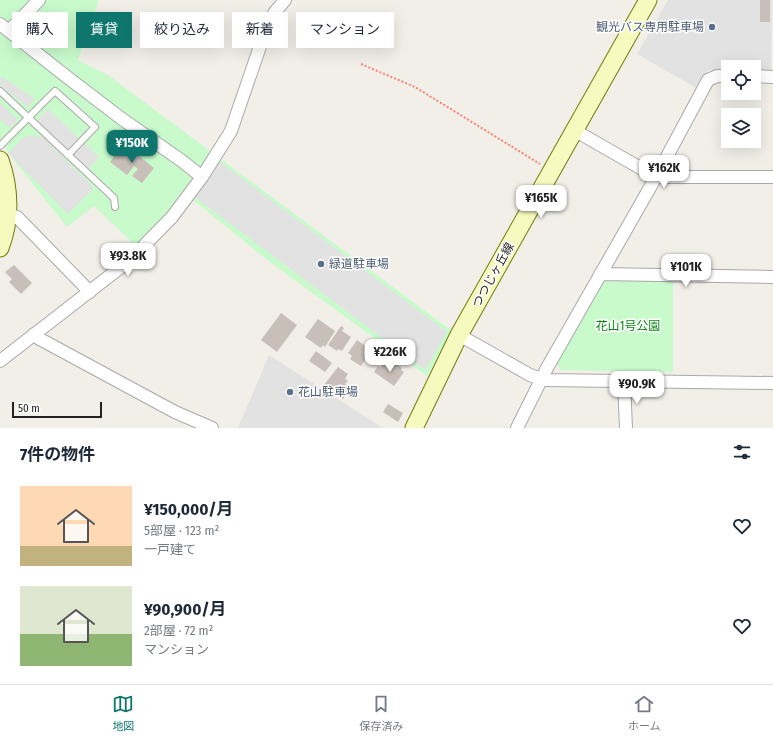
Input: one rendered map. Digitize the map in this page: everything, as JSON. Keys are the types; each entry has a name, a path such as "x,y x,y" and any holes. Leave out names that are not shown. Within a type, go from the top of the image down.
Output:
{"main road":[{"name":"つつじヶ丘線","path":"414,428 459,336 648,0"},
{"path":"0,160 8,195 6,229 0,248"}],"street":[{"path":"39,0 4,27 122,119 182,161 202,177"},
{"path":"0,360 130,260 172,217 202,177 232,131 267,26 284,0"},
{"path":"517,428 541,379 656,176 708,80 721,76"},
{"path":"761,76 773,77"},
{"path":"574,130 656,176 773,177"},
{"path":"8,214 17,217 90,292"},
{"path":"600,274 773,277"},
{"path":"34,334 38,338 175,412 212,428"},
{"path":"459,336 530,374 541,379 552,381 773,383"},
{"path":"624,382 626,428"}],"lane":[{"path":"0,91 114,198 115,207"},
{"path":"0,146 55,91 95,127 68,155"}],"path":[{"path":"360,64 415,87 551,171"}],"green space":[{"path":"0,0 99,0 95,12 76,12 76,48 82,48 78,60 108,75 452,331 427,376 271,263 192,199 137,247 94,206 67,227 9,154 0,139"},
{"name":"花山1号公園","path":"607,280 673,281 673,372 561,370 556,363 601,284"}],"shaded area":[{"name":"観光バス専用駐車場","path":"668,0 772,0 771,71 761,71 761,60 721,60 721,70 708,70 698,89 637,54"},
{"path":"1,76 35,99 28,107 0,86"},
{"path":"0,103 18,120 10,128 0,119"},
{"path":"48,109 99,157 87,170 39,125 38,119"},
{"path":"27,136 43,137 94,188 68,214 8,153"},
{"name":"緑道駐車場","path":"220,162 447,332 425,370 195,197"},
{"name":"花山駐車場","path":"269,355 383,428 238,428"}],"building":[{"path":"760,0 770,0 770,22 760,22"},
{"path":"124,144 154,168 142,183 132,176 138,169 134,166 127,175 110,162"},
{"path":"14,265 32,283 21,294 9,282 12,279 5,272"},
{"path":"281,313 297,325 277,352 261,340"},
{"path":"318,319 335,331 325,347 323,345 321,348 305,337"},
{"path":"341,326 344,328 342,331 351,337 342,351 338,349 337,351 328,345"},
{"path":"357,340 368,348 365,352 369,354 361,366 350,359 352,356 348,353"},
{"path":"316,351 332,363 325,372 309,361"},
{"path":"385,361 393,366 395,363 402,368 401,370 404,372 394,386 374,372 378,366 380,368"},
{"path":"338,367 348,374 345,379 348,381 345,384 351,388 343,399 324,385"},
{"path":"388,404 403,413 398,422 383,412"}],"place":[{"name":"観光バス専用駐車場","path":"712,27"},
{"name":"緑道駐車場","path":"321,264"},
{"name":"花山駐車場","path":"290,392"}]}
